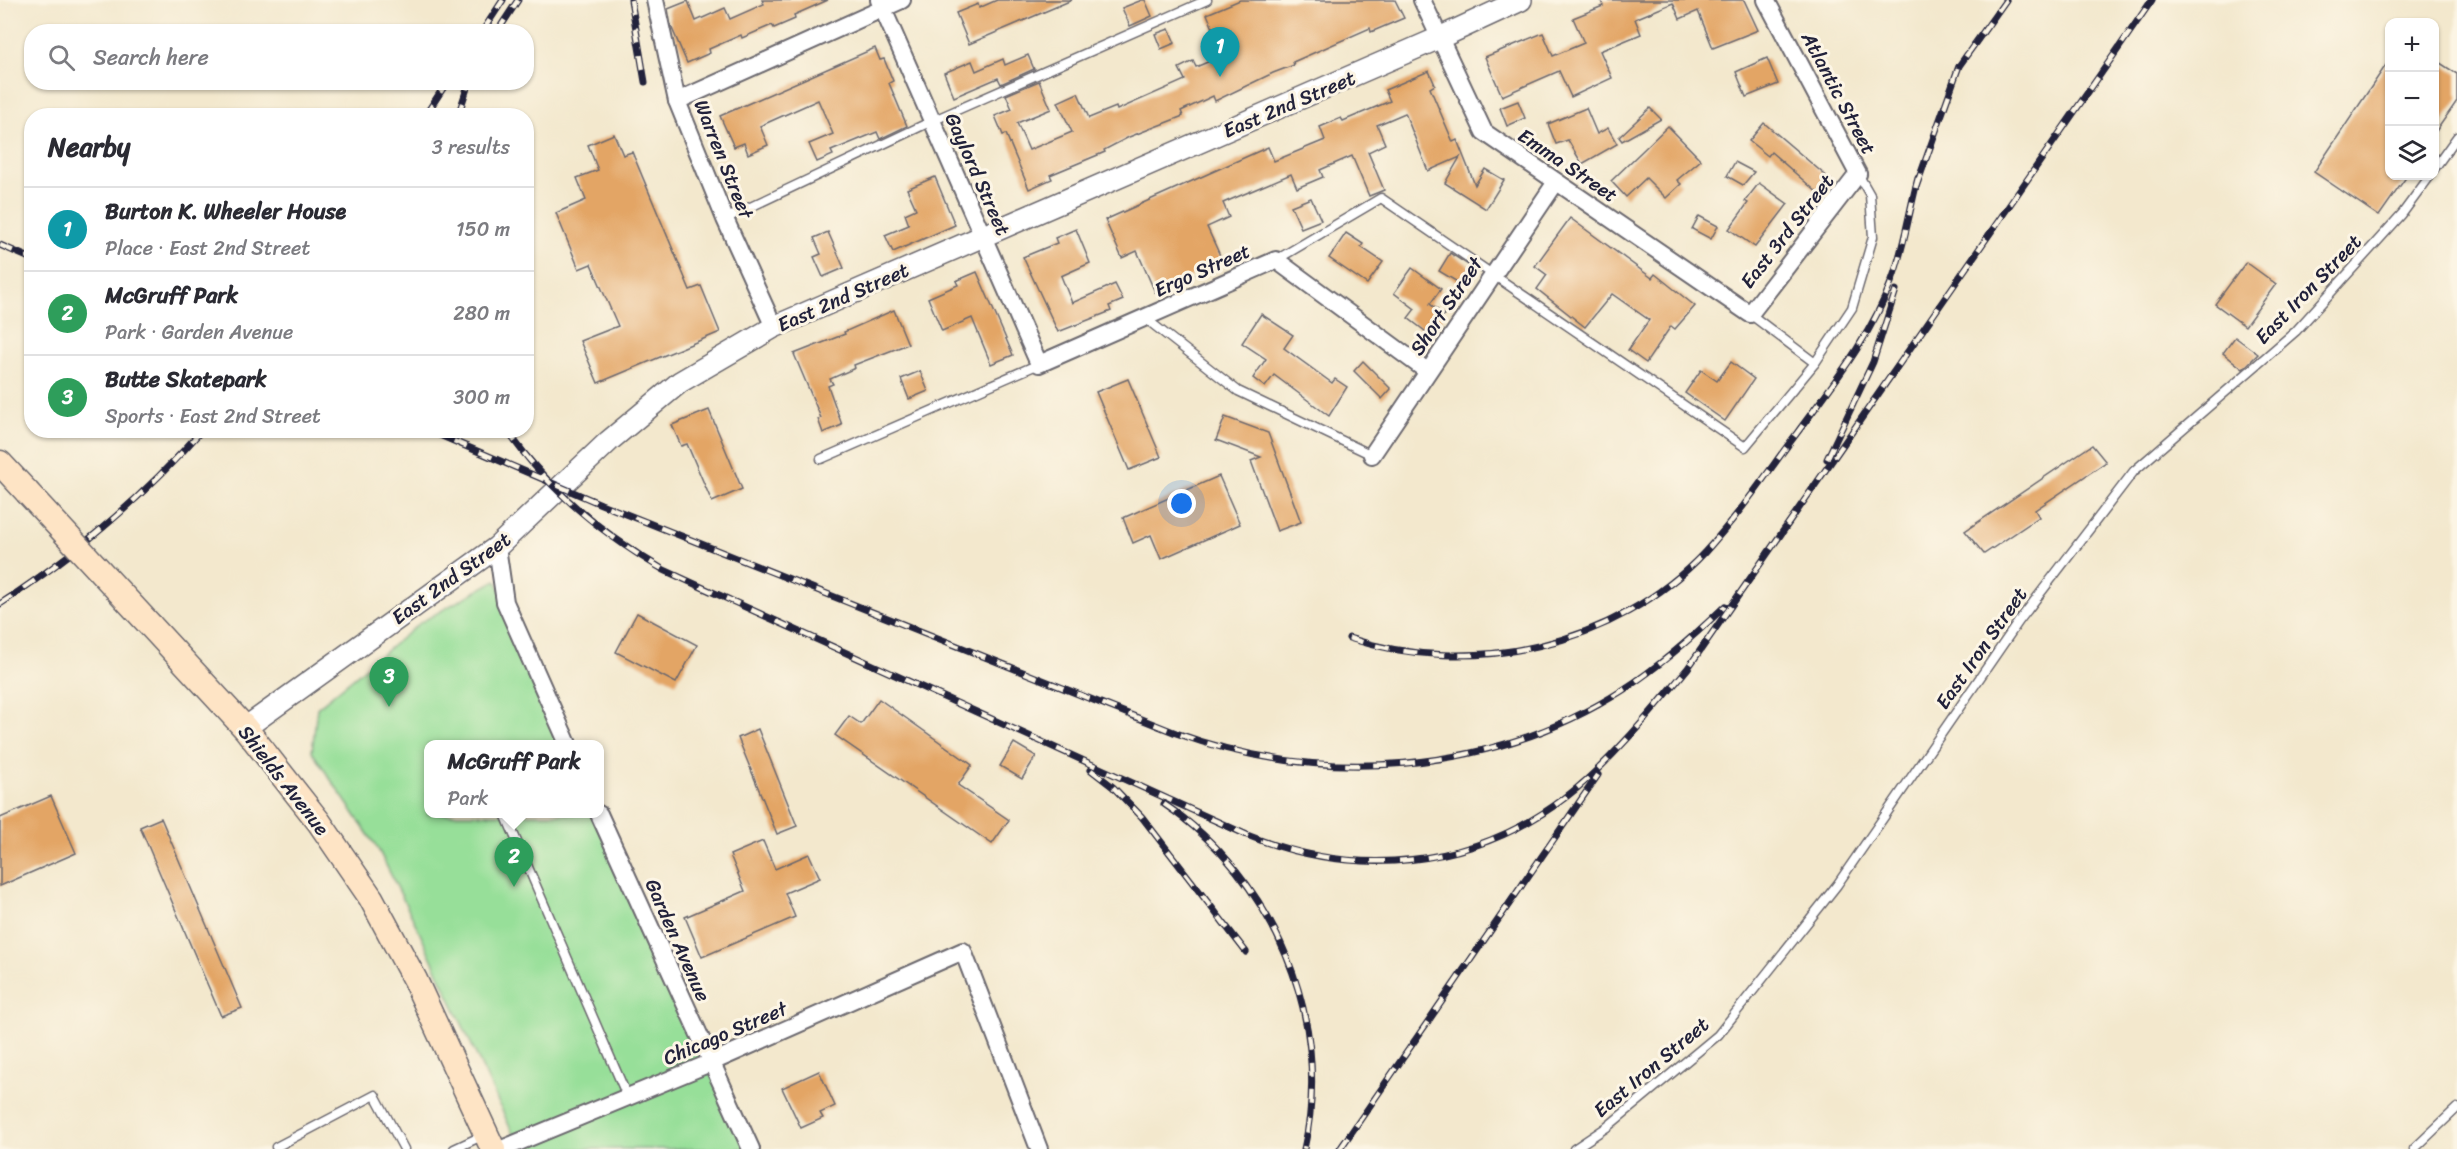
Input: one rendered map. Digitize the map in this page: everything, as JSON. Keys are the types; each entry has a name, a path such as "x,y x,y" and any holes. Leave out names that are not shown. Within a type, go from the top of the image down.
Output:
{"main road":[{"name":"Shields Avenue","path":"0,464 245,728 319,822 371,898 415,980 494,1144"}],"street":[{"name":"Warren Street","path":"655,0 677,101 774,327"},
{"path":"677,101 881,4 902,0"},
{"name":"Emma Street","path":"1422,0 1484,132 1750,314"},
{"name":"East 2nd Street","path":"245,728 497,547 609,441 680,382 717,359 774,327 1439,38 1521,0"},
{"name":"Atlantic Street","path":"1766,0 1858,174"},
{"name":"Gaylord Street","path":"881,4 1039,364"},
{"name":"East 3rd Street","path":"1750,314 1858,174"},
{"name":"Short Street","path":"1372,455 1556,182"},
{"name":"Ergo Street","path":"1039,364 1276,260 1427,371"},
{"path":"497,547 505,602 566,740"},
{"name":"Garden Avenue","path":"601,818 710,1063 751,1149"},
{"name":"Chicago Street","path":"494,1144 710,1063 963,951 1039,1149"}],"lane":[{"path":"726,219 932,121 1207,0"},
{"path":"2439,162 2457,137"},
{"path":"1276,260 1381,198 1745,447 1815,363 1852,308 1873,237 1870,195 1858,174"},
{"name":"East Iron Street","path":"1574,1149 1607,1127 1718,1035 1837,885 2019,621 2134,471 2296,331 2402,214 2427,180"},
{"path":"1750,314 1815,363"},
{"path":"1145,318 1238,392 1372,455"},
{"path":"821,459 1039,364"},
{"path":"507,818 627,1096"},
{"path":"277,1149 276,1147 375,1095 404,1149"},
{"path":"2414,1149 2457,1108"},
{"path":"454,1149 494,1144"}],"green space":[{"path":"496,580 566,740 424,740 424,818 600,818 746,1149 520,1149 416,925 378,849 312,752 317,708 421,622"}],"building":[{"path":"762,0 828,0 794,15 795,19 774,28 772,25 742,38 741,35 709,49 710,53 687,63 671,26 668,9 688,1 696,21 725,8 730,19 764,4"},
{"path":"997,0 1072,0 969,44 956,13 978,4 979,8"},
{"path":"1145,0 1152,16 1130,26 1122,8"},
{"path":"1240,0 1395,0 1404,18 1371,32 1370,28 1293,62 1294,65 1215,101 1213,96 1181,111 1183,116 1129,137 1104,150 1105,152 1050,175 1052,179 1029,189 1006,134 1003,135 995,116 1012,109 1006,95 1039,81 1051,109 1017,123 1029,150 1072,132 1058,102 1078,93 1089,118 1116,107 1117,110 1185,80 1179,68 1193,61 1196,67 1224,55 1207,14"},
{"path":"1601,0 1744,0 1758,30 1713,48 1698,11 1680,19 1673,3 1635,19 1641,34 1600,51 1612,78 1571,97 1559,71 1502,96 1485,57 1543,33 1553,56 1584,43 1573,18 1603,6"},
{"path":"1169,29 1175,43 1161,49 1155,34"},
{"path":"875,48 880,60 884,59 893,81 889,83 907,126 880,139 877,132 831,151 833,155 817,162 809,144 833,134 818,100 760,126 768,145 748,154 744,143 734,147 720,116"},
{"path":"1028,55 1034,69 1001,84 998,78 954,97 944,73 972,61 976,71 1003,59 1005,65"},
{"path":"1767,58 1778,84 1746,97 1736,72"},
{"path":"2439,62 2457,74 2457,101 2439,127"},
{"path":"2385,66 2385,180 2404,180 2379,216 2314,172"},
{"path":"1429,71 1435,85 1430,88 1453,142 1457,140 1475,185 1485,169 1504,180 1486,209 1445,183 1460,157 1428,171 1405,113 1377,125 1385,144 1368,152 1384,190 1369,196 1352,156 1320,170 1323,177 1297,188 1291,174 1223,203 1229,217 1207,227 1223,262 1155,292 1137,251 1122,258 1105,220 1268,147 1274,161 1325,140 1320,127 1341,118 1343,121 1390,101 1385,90"},
{"path":"1518,101 1525,118 1507,126 1500,108"},
{"path":"1586,108 1597,134 1608,128 1617,144 1582,164 1568,140 1556,144 1548,124"},
{"path":"1650,108 1661,119 1622,141 1619,137"},
{"path":"1764,123 1831,180 1819,194 1771,152 1768,156 1749,141"},
{"path":"1668,126 1701,160 1677,180 1681,184 1666,198 1646,178 1626,197 1611,181"},
{"path":"614,134 623,155 632,152 690,290 701,286 720,332 598,383 580,341 618,326 591,264 579,269 556,213 586,200 577,178 598,170 588,145"},
{"path":"1735,162 1754,172 1743,185 1727,176"},
{"path":"935,177 955,225 893,252 885,235 909,225 905,214 916,209 907,189"},
{"path":"1759,183 1788,204 1755,247 1729,229 1748,203 1745,201"},
{"path":"1311,198 1321,220 1301,228 1291,206"},
{"path":"1699,216 1718,226 1711,239 1692,229"},
{"path":"1570,218 1652,278 1655,274 1695,306 1675,329 1671,326 1646,363 1628,350 1649,320 1612,294 1585,327 1537,289 1547,275 1535,266"},
{"path":"1076,229 1090,263 1061,276 1072,303 1115,284 1123,300 1109,306 1111,311 1058,332 1023,257 1057,243 1055,238"},
{"path":"828,232 844,268 823,277 814,257 821,254 814,238"},
{"path":"1346,233 1363,244 1361,247 1383,262 1367,284 1329,258"},
{"path":"1450,253 1470,266 1459,283 1439,271"},
{"path":"2246,262 2276,284 2245,326 2215,304"},
{"path":"1412,268 1441,289 1430,304 1444,315 1429,334 1408,318 1415,309 1394,293"},
{"path":"977,272 1013,355 991,364 972,318 942,331 928,298 958,285 956,281"},
{"path":"894,310 908,344 854,365 855,368 830,379 833,384 828,386 842,425 823,433 818,419 821,418 794,354 845,334 844,332"},
{"path":"1261,314 1293,335 1284,348 1332,383 1335,379 1347,387 1329,416 1274,375 1265,387 1253,378 1266,359 1242,343"},
{"path":"2235,337 2258,354 2243,369 2223,353"},
{"path":"1363,361 1391,389 1382,399 1354,371"},
{"path":"1731,362 1754,379 1725,421 1685,393 1701,370 1717,381"},
{"path":"920,371 928,391 909,399 901,379"},
{"path":"1128,379 1161,457 1129,470 1096,392"},
{"path":"709,410 742,489 712,502 687,444 681,446 672,425"},
{"path":"1225,417 1268,433 1301,522 1277,531 1251,461 1261,457 1216,440"},
{"path":"2092,445 2106,462 2035,510 2039,517 1984,554 1965,531"},
{"path":"1219,476 1240,524 1161,559 1151,535 1133,543 1123,518"},
{"path":"637,613 697,645 676,683 616,652"},
{"path":"879,699 972,765 958,785 1009,820 992,844 835,735 849,716 861,724"},
{"path":"758,729 797,826 777,834 738,738"},
{"path":"1014,743 1036,756 1022,779 1000,766"},
{"path":"51,796 76,853 0,886 0,818"},
{"path":"161,818 242,1008 221,1016 140,827"},
{"path":"763,841 775,869 809,854 820,878 785,893 795,917 702,957 685,917 745,891 730,855"},
{"path":"819,1071 835,1106 820,1113 823,1118 801,1128 782,1088"}],"railway":[{"path":"487,24 503,0"},
{"path":"502,24 518,0"},
{"path":"631,0 645,82"},
{"path":"1916,187 1959,66 2006,0"},
{"path":"513,438 540,472 578,509 619,541 664,570 1247,835 1288,849 1329,858 1371,861 1412,860 1452,852 1492,840 1530,821 1566,797 1614,753 1688,668 2152,0"},
{"path":"430,108 442,90"},
{"path":"461,108 466,90"},
{"path":"1349,638 1396,650 1444,655 1492,653 1539,646 1585,632 1629,611 1669,585 1705,552 1753,494 1862,341 1892,280 1918,178"},
{"path":"0,245 24,256"},
{"path":"1827,459 1873,362 1896,290"},
{"path":"0,604 55,566 107,524 156,479 195,438"},
{"path":"447,438 601,504 1176,733 1232,750 1289,761 1347,765 1404,763 1462,755 1518,740 1572,718 1623,690 1676,651 1725,606"},
{"path":"1091,770 1113,787 1142,817 1246,952"},
{"path":"1340,1149 1598,775"},
{"path":"1164,804 1203,834 1236,871 1264,911 1286,956 1302,1002 1310,1051 1311,1100 1304,1149"}],"place":[{"name":"Burton K. Wheeler House","path":"1220,77"},
{"name":"Butte Skatepark","path":"389,707"},
{"name":"McGruff Park","path":"514,887"}]}
